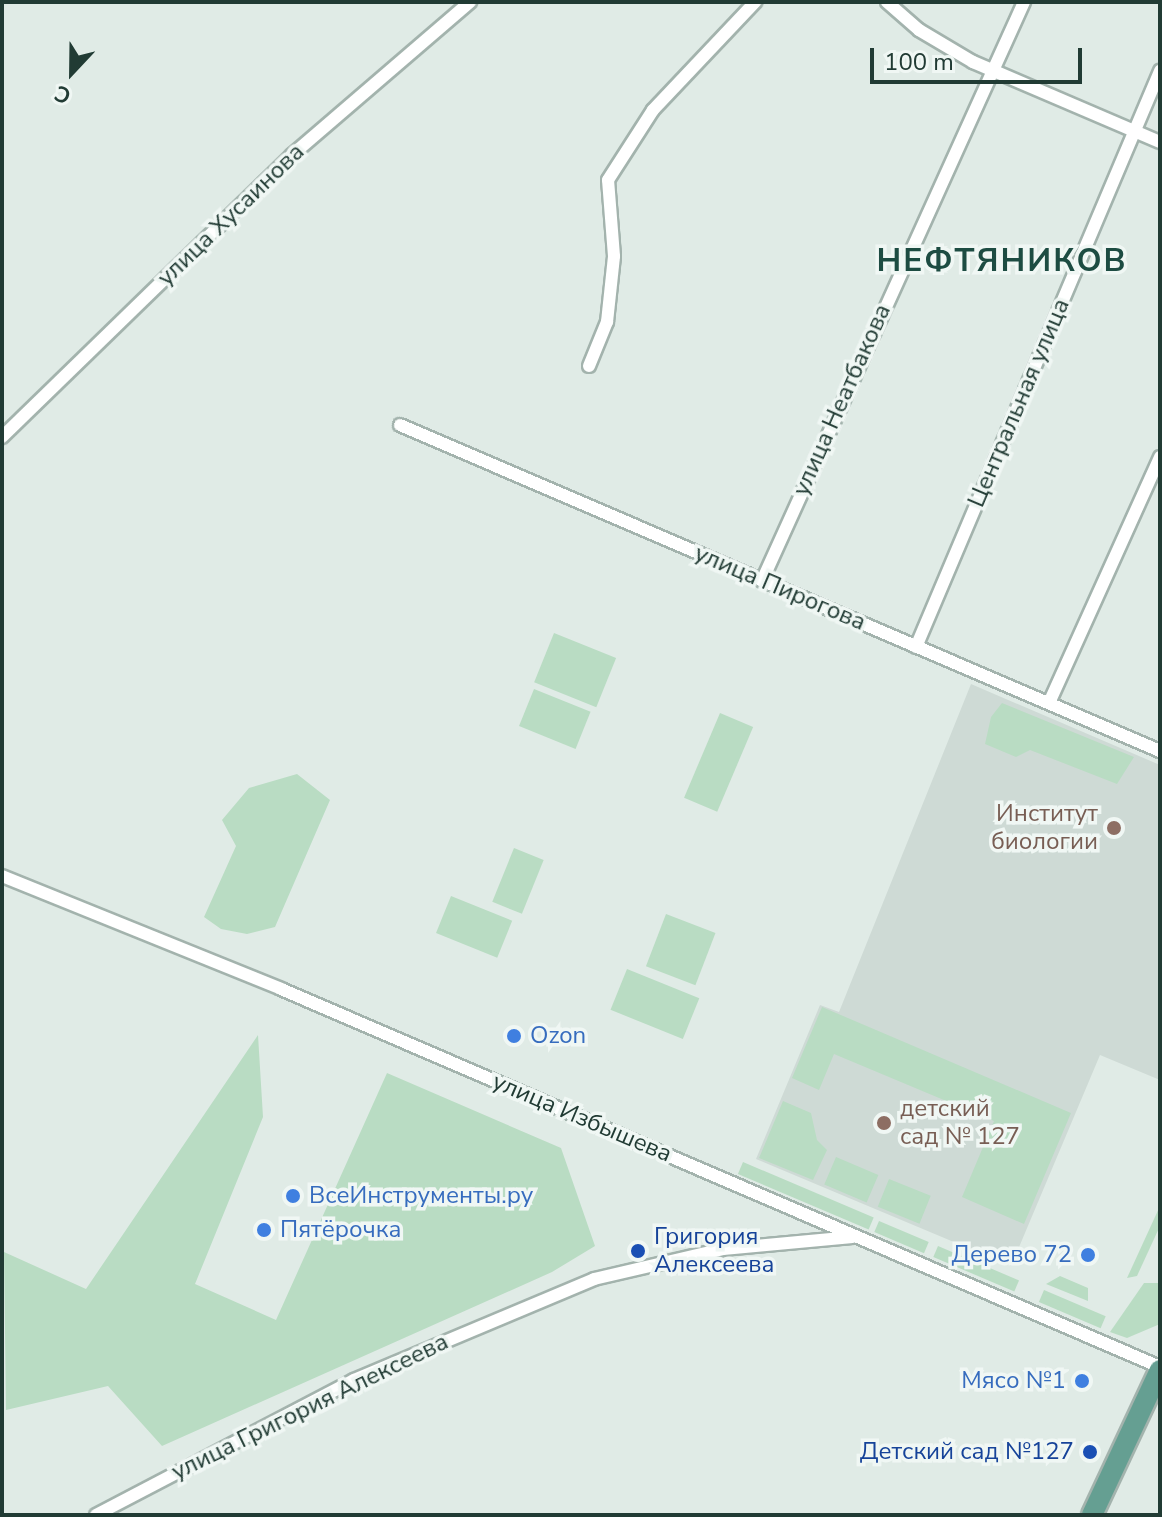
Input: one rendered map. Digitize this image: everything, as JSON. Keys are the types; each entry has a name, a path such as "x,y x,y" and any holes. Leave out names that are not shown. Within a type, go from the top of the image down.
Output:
{"main road":[{"path":"1092,1515 1160,1368"}],"street":[{"name":"улица Хусаинова","path":"2,437 292,155 470,2"},
{"path":"589,366 607,322 614,256 608,180 653,110 755,2"},
{"path":"887,2 938,44 1160,142"},
{"name":"улица Неатбакова","path":"762,581 1024,2"},
{"name":"Центральная улица","path":"916,647 1160,71"},
{"name":"улица Пирогова","path":"400,425 1160,751"},
{"path":"1049,703 1160,457"},
{"name":"улица Избышева","path":"2,876 281,989 1160,1368"},
{"name":"улица Григория Алексеева","path":"96,1515 354,1380 594,1279 723,1249 855,1236"}],"shaded area":[{"path":"971,684 1160,765 1160,1080 1100,1055 1011,1266 756,1159 820,1005 839,1012"}],"green space":[{"path":"554,633 616,658 596,707 534,682"},
{"path":"534,689 591,712 576,749 519,726"},
{"path":"1002,703 1134,757 1117,784 1030,750 1016,757 985,744 991,717"},
{"path":"720,713 753,727 717,812 684,798"},
{"path":"297,774 330,800 275,927 247,934 221,929 204,917 236,846 222,820 249,788"},
{"path":"514,848 544,860 522,914 492,902"},
{"path":"451,896 512,921 497,958 436,933"},
{"path":"666,914 715,933 695,985 646,966"},
{"path":"627,969 699,998 683,1039 611,1010"},
{"path":"822,1007 1071,1113 1024,1224 962,1197 994,1121 834,1054 819,1090 792,1078"},
{"path":"258,1035 263,1117 195,1284 276,1320 387,1073 561,1148 595,1246 552,1272 162,1446 108,1386 6,1410 4,1252 86,1289"},
{"path":"783,1101 811,1113 817,1140 827,1150 813,1180 759,1158"},
{"path":"836,1157 878,1175 867,1203 824,1185"},
{"path":"743,1162 874,1217 869,1229 738,1174"},
{"path":"889,1179 931,1196 919,1224 878,1207"},
{"path":"1160,1206 1160,1226 1137,1276 1127,1278"},
{"path":"879,1221 929,1242 924,1253 874,1232"},
{"path":"938,1246 1019,1280 1014,1291 933,1257"},
{"path":"1060,1276 1088,1288 1088,1301 1046,1284"},
{"path":"1144,1283 1160,1283 1160,1324 1127,1338 1110,1332"},
{"path":"1044,1290 1106,1316 1101,1328 1039,1302"}],"place":[{"name":"Институт биологии","path":"1114,828"},
{"name":"Ozon","path":"514,1036"},
{"name":"детский сад № 127","path":"884,1123"},
{"name":"ВсеИнструменты.ру","path":"293,1196"},
{"name":"Пятёрочка","path":"264,1230"},
{"name":"Григория Алексеева","path":"638,1251"},
{"name":"Дерево 72","path":"1088,1255"},
{"name":"Мясо №1","path":"1082,1381"},
{"name":"Детский сад №127","path":"1090,1452"}],"district":[{"name":"НЕФТЯНИКОВ","path":"1002,261"}]}
